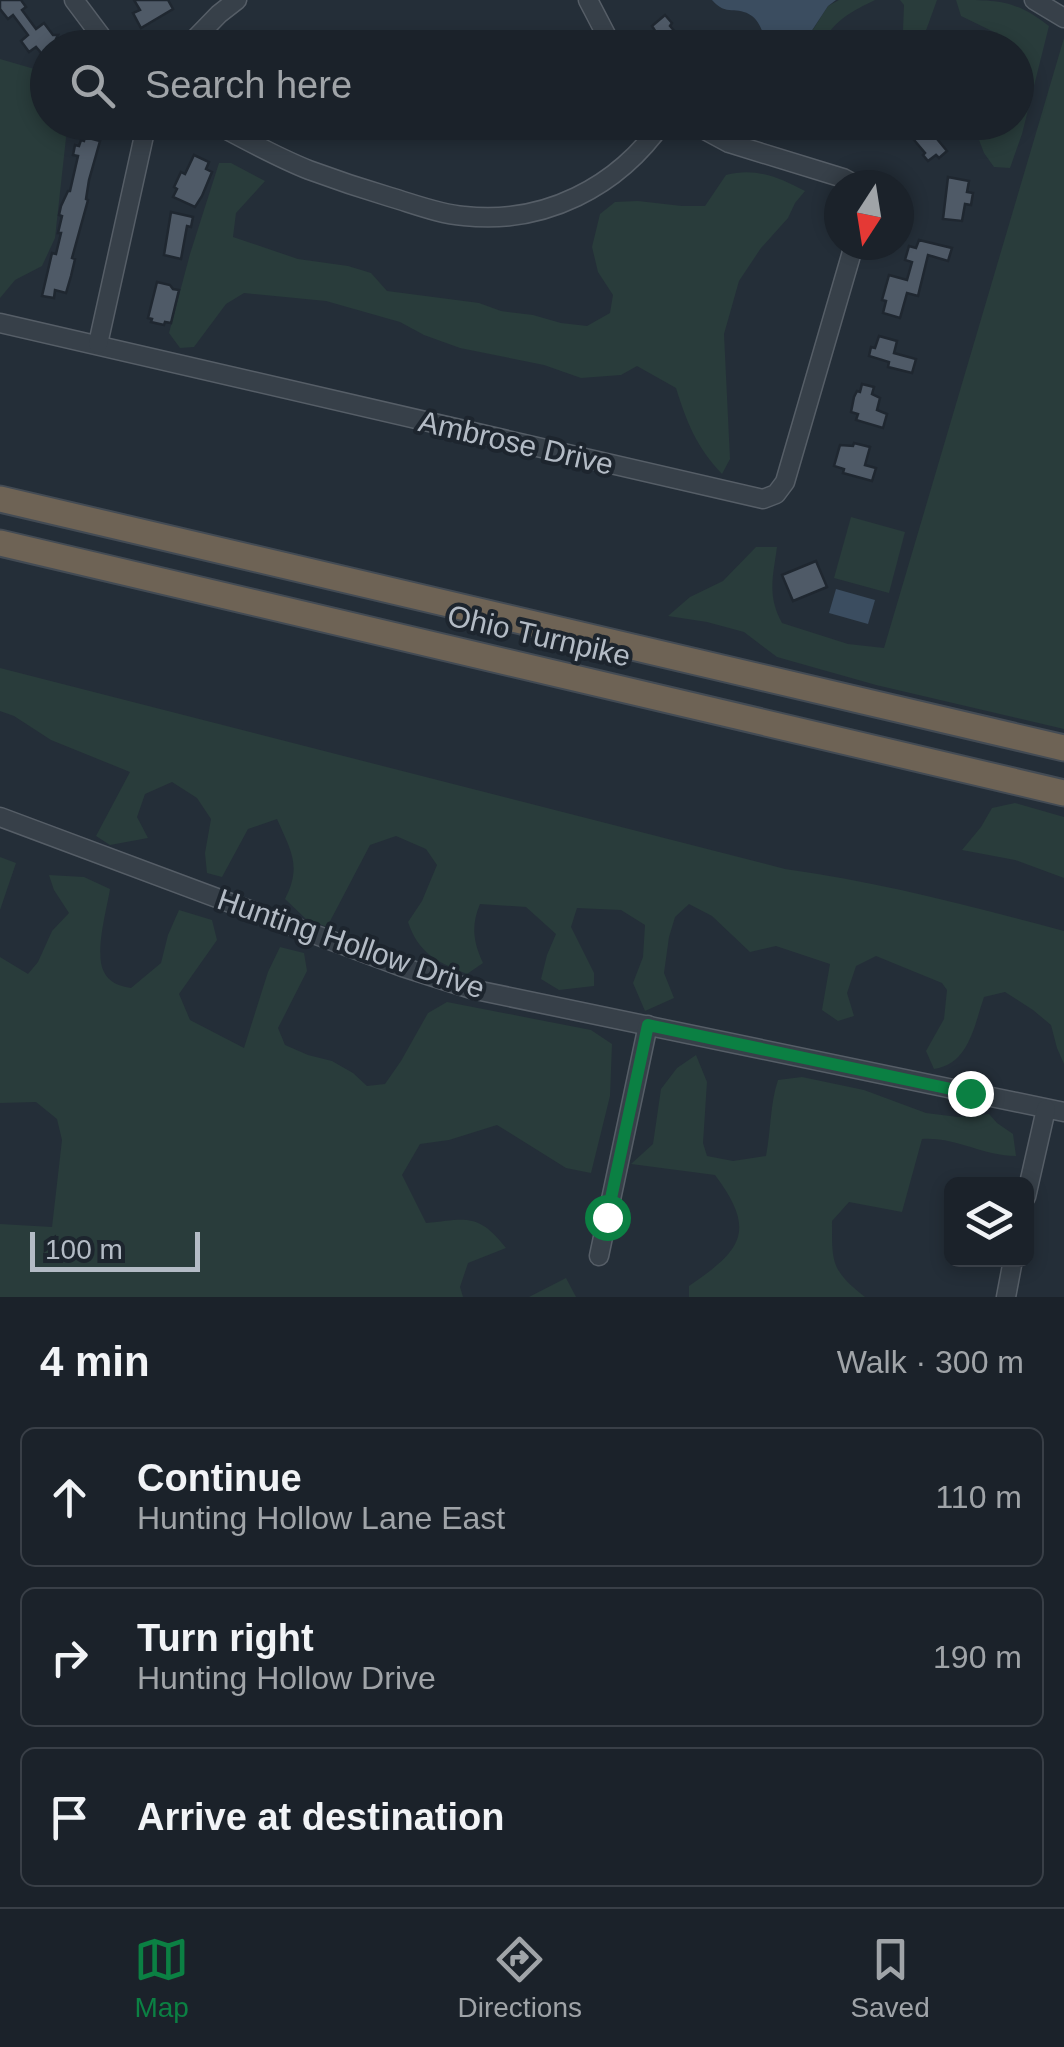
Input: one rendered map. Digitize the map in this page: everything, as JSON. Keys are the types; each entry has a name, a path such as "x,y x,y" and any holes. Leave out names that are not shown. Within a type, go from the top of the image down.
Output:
{"highway":[{"name":"Ohio Turnpike","path":"0,499 1064,748"},
{"name":"Ohio Turnpike","path":"0,543 1064,793"}],"street":[{"path":"74,0 96,30"},
{"path":"203,30 237,0"},
{"path":"588,0 604,30"},
{"path":"1034,0 1060,10"},
{"path":"98,344 143,140"},
{"path":"248,140 360,188 438,212 488,218 531,213 590,191 624,167 649,140"},
{"path":"725,140 824,172"},
{"name":"Ambrose Drive","path":"0,323 762,499 776,494 785,482 850,260"},
{"name":"Hunting Hollow Drive","path":"0,818 443,981 1055,1111"},
{"path":"599,1256 648,1025"},
{"path":"1033,1177 1055,1111"},
{"path":"1006,1297 1012,1267"}],"green space":[{"path":"839,0 875,0 831,30 813,30 828,6"},
{"path":"900,0 937,0 926,30 903,30 904,5"},
{"path":"956,0 984,0 1026,11 1049,26 1034,86 1034,30 990,30 961,16"},
{"path":"1064,38 1064,729 876,685 777,657 744,632 668,616 690,597 723,581 756,547 777,547 773,595 782,623 848,644 884,648"},
{"path":"0,59 30,68 30,140 66,140 55,238 42,266 15,280 0,298"},
{"path":"979,140 1020,140 1010,168 994,167"},
{"path":"219,163 231,163 265,181 236,213 233,237 298,259 371,273 387,291 479,303 501,311 587,326 610,313 613,295 598,272 592,247 600,214 615,202 705,206 726,175 747,172 776,178 805,191 739,281 724,334 730,459 722,474 693,434 676,388 637,366 621,375 581,378 544,365 460,348 400,322 326,301 244,293 226,304 194,347 180,348 169,333"},
{"path":"851,517 905,532 889,593 834,578"},
{"path":"0,668 785,869 891,888 1064,931 1064,1064 1051,1025 1005,992 984,997 963,1052 946,1066 934,1069 926,1051 944,1019 947,990 942,983 876,956 856,966 847,993 854,1016 838,1021 822,1010 830,964 776,946 750,952 712,916 689,904 675,917 669,937 664,973 674,998 645,1011 633,983 643,957 645,925 621,910 577,908 571,927 594,973 594,986 559,990 541,979 556,934 526,907 480,904 474,934 483,963 467,974 430,956 412,933 408,922 437,865 426,849 396,836 370,845 327,927 306,919 285,899 294,868 277,819 248,829 222,877 207,873 205,853 211,819 197,798 172,782 145,794 137,817 148,838 110,845 96,836 130,772 51,740 0,711"},
{"path":"1015,803 1064,817 1064,878 1015,860 962,850 992,808"},
{"path":"0,857 16,863 0,910"},
{"path":"49,875 84,877 110,889 101,964 109,979 123,986 131,988 161,963 179,910 212,920 217,940 179,994 190,1020 244,1048 280,947 304,953 307,971 278,1028 285,1045 332,1061 367,1086 385,1084 428,1013 447,1002 591,1030 612,1044 610,1096 591,1173 566,1168 497,1125 449,1140 420,1144 402,1175 426,1223 470,1220 487,1228 506,1248 468,1263 460,1287 463,1297 0,1297 0,1224 52,1227 62,1140 57,1119 36,1102 0,1103 0,957 28,974 52,931 69,913"},
{"path":"696,1055 707,1082 703,1143 707,1156 733,1161 766,1156 778,1080 802,1077 864,1090 926,1113 958,1117 989,1114 1013,1134 1016,1156 922,1139 902,1212 849,1202 832,1221 833,1256 846,1280 865,1297 689,1297 689,1286 732,1250 738,1238 736,1211 715,1175 631,1164 653,1144 661,1089 677,1068"},
{"path":"566,1278 576,1297 529,1297"}],"water":[{"path":"712,0 836,0 812,30 762,30 752,16"},
{"path":"836,589 875,600 868,624 829,613"}],"building":[{"path":"0,0 21,0 26,7 22,10 36,29 44,23 49,30 30,30 29,52 21,41 28,35 13,15 8,19 0,9"},
{"path":"134,0 168,0 173,9 141,28 133,13 140,10"},
{"path":"665,15 674,30 655,30 652,26"},
{"path":"914,140 938,140 947,151 928,161"},
{"path":"100,141 71,276 66,293 55,290 54,298 42,296 61,233 61,206 70,191 78,156 73,155 75,145"},
{"path":"194,155 209,162 206,169 212,172 195,207 173,197 181,172 185,174"},
{"path":"948,177 969,181 967,192 973,193 971,205 965,204 962,221 943,219"},
{"path":"171,212 193,217 191,227 187,226 181,259 164,255"},
{"path":"919,240 952,248 948,261 928,255 918,296 907,293 900,318 883,313 886,301 882,300 889,275 907,280 912,262 905,260 914,260"},
{"path":"157,282 179,290 171,323 164,325 148,318"},
{"path":"879,336 897,341 894,353 916,359 912,373 888,367 889,362 869,356"},
{"path":"862,384 874,387 872,394 880,398 877,410 887,414 883,428 856,420 858,414 851,412"},
{"path":"840,445 870,447 865,465 876,468 872,481 843,473 844,469 834,466"},
{"path":"816,561 827,587 793,601 782,575"}],"route":[{"path":"607,1217 648,1025 970,1093"}]}
